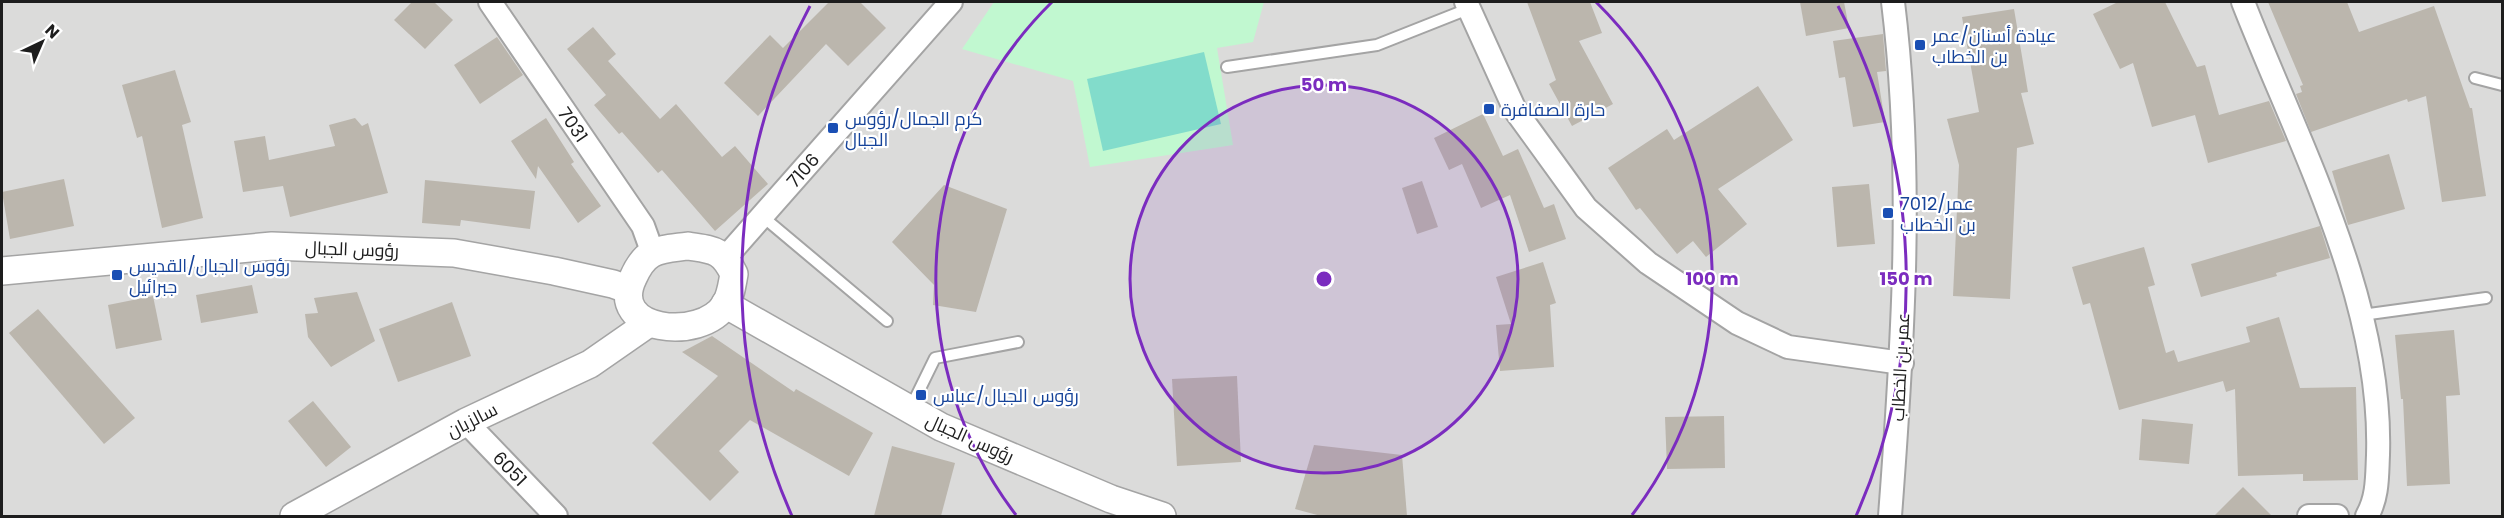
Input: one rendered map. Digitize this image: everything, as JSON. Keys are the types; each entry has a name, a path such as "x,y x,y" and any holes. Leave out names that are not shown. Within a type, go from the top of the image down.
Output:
{"street":[{"name":"7031","path":"490,2 643,226 652,251"},
{"name":"7106","path":"726,257 951,2"},
{"name":"عمر بن الخطاب","path":"1890,516 1902,363 1906,162 1893,2"},
{"path":"2243,2 2325,201 2362,315 2376,388 2378,442 2376,490 2367,516"},
{"path":"1467,5 1515,110 1586,208 1648,263 1737,323 1788,347 1902,363"},
{"name":"رؤوس الجبال","path":"2,271 272,246 454,253 564,273 627,289"},
{"path":"688,246 713,250 726,257 734,274 730,293 725,304 702,322 666,327 649,323 638,316 629,304 627,289 641,262 652,251 688,246"},
{"name":"رؤوس الجبال","path":"725,304 951,432 1111,499 1162,516"},
{"name":"سالزيان","path":"294,516 466,422 590,364 649,323"},
{"name":"6051","path":"466,422 556,516"},
{"path":"2309,516 2337,516"}],"lane":[{"path":"1227,67 1377,45 1467,5"},
{"path":"2475,78 2502,85"},
{"path":"761,216 888,321"},
{"path":"2362,315 2486,298"},
{"path":"910,410 935,358 1018,342"}],"shaded area":[{"path":"2,2 2502,2 2502,516 2,516"},
{"path":"1204,52 1221,124 1103,151 1087,79"}],"green space":[{"path":"994,2 1264,2 1253,42 1217,48 1233,145 1090,167 1073,81 962,49"}],"building":[{"path":"412,2 434,2 453,20 425,49 394,20"},
{"path":"829,2 860,2 886,28 848,66 826,44 758,116 724,83 770,35 783,48"},
{"path":"1527,2 1590,2 1602,33 1579,41 1613,104 1572,126 1549,84 1556,80"},
{"path":"1800,2 1844,2 1849,28 1806,36"},
{"path":"2118,2 2165,2 2197,67 2205,65 2219,115 2269,101 2286,141 2208,163 2195,115 2152,127 2133,63 2120,69 2093,14"},
{"path":"2268,2 2347,2 2359,32 2434,6 2470,108 2472,108 2486,196 2442,202 2426,96 2408,102 2407,99 2311,132 2296,94 2302,92 2300,86 2303,85"},
{"path":"2014,9 2028,92 2021,93 2034,144 2017,148 2010,299 1953,296 1959,165 1947,119 1979,112 1962,17"},
{"path":"593,27 616,54 608,61 660,119 676,104 722,157 735,146 768,184 715,231 662,170 658,173 622,132 619,134 594,105 606,95 567,49"},
{"path":"1883,34 1886,71 1877,72 1885,122 1853,127 1845,77 1839,78 1833,41"},
{"path":"497,37 523,75 480,104 454,65"},
{"path":"175,70 191,122 182,125 203,218 162,228 142,136 137,138 122,85"},
{"path":"1758,86 1793,140 1718,189 1747,224 1706,257 1693,241 1677,254 1640,208 1636,210 1608,168 1667,129 1674,140"},
{"path":"1483,114 1503,156 1518,149 1544,208 1554,204 1566,239 1529,252 1510,195 1481,208 1462,164 1449,170 1434,138"},
{"path":"355,118 362,126 368,123 388,193 290,217 283,186 243,192 234,141 265,136 269,160 335,146 329,125"},
{"path":"546,118 574,162 571,164 601,206 578,223 538,166 536,179 511,141"},
{"path":"2389,154 2405,209 2348,225 2332,171"},
{"path":"64,179 74,226 10,239 2,192"},
{"path":"425,180 535,191 530,229 461,220 460,226 422,223"},
{"path":"1422,181 1438,227 1417,234 1402,188"},
{"path":"1869,184 1875,244 1837,247 1832,187"},
{"path":"944,185 1007,209 976,312 933,305 934,285 892,242"},
{"path":"2320,226 2330,258 2276,273 2277,276 2201,297 2191,264"},
{"path":"2144,247 2155,285 2148,287 2166,353 2174,350 2178,362 2250,342 2246,327 2279,317 2300,388 2356,387 2358,480 2303,481 2303,474 2238,476 2235,389 2226,392 2223,381 2119,410 2090,303 2083,305 2072,267"},
{"path":"1543,262 1556,303 1550,305 1554,367 1500,371 1496,325 1511,324 1496,277"},
{"path":"252,285 258,313 201,323 196,295"},
{"path":"357,292 375,341 331,367 308,337 305,314 318,313 314,298"},
{"path":"153,296 162,340 116,349 108,305"},
{"path":"452,302 471,356 398,382 379,329"},
{"path":"38,309 135,418 104,444 9,333"},
{"path":"2454,330 2460,395 2446,396 2450,484 2407,486 2403,399 2401,399 2395,335"},
{"path":"712,336 794,392 796,389 873,433 849,476 750,420 719,451 739,472 710,501 652,443 718,376 682,352"},
{"path":"1237,376 1241,462 1177,466 1172,379"},
{"path":"313,401 351,447 326,467 288,421"},
{"path":"1724,416 1725,468 1667,469 1665,417"},
{"path":"2142,419 2193,424 2189,464 2139,460"},
{"path":"1314,445 1402,455 1407,516 1321,516 1295,509"},
{"path":"892,446 955,463 941,516 874,516"},
{"path":"2243,487 2272,516 2214,516"}],"place":[{"name":"عيادة أسنان/عمر بن الخطاب","path":"1920,45"},
{"name":"حارة الصفافرة","path":"1489,109"},
{"name":"كرم الجمال/رؤوس الجبال","path":"833,128"},
{"name":"7012/عمر بن الخطاب","path":"1888,213"},
{"name":"رؤوس الجبال/القديس جبرائيل","path":"117,275"},
{"name":"رؤوس الجبال/عباس","path":"921,395"}]}
